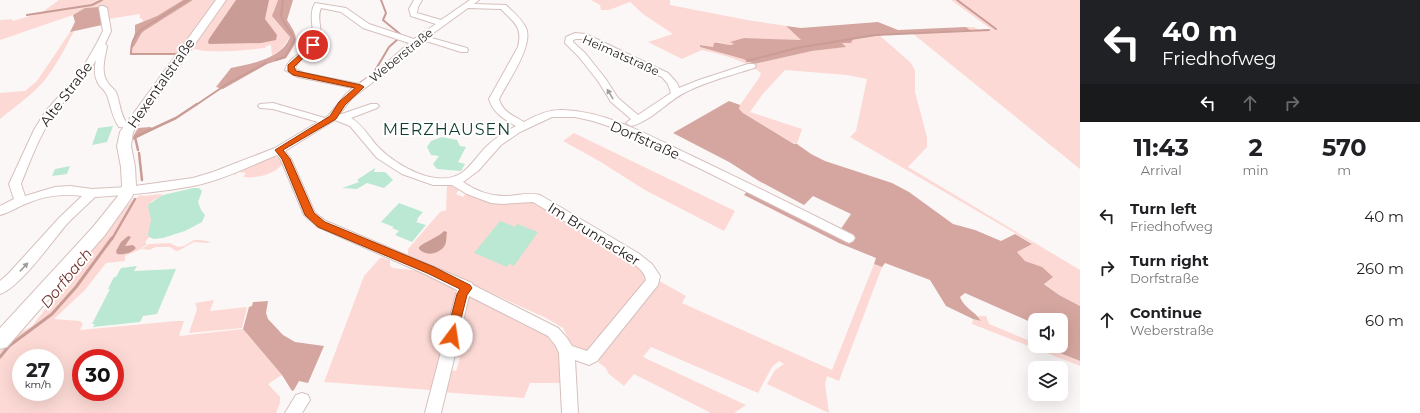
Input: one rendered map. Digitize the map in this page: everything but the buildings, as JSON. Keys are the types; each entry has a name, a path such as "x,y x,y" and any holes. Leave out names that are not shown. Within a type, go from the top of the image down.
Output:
{"main road":[{"name":"Hexentalstraße","path":"128,191 128,167 124,152 124,137 130,125 221,0"},
{"path":"0,341 106,222 128,191"}],"street":[{"path":"418,0 413,7 414,14 442,23"},
{"path":"472,3 503,7 524,30 525,37 522,47 494,99 498,110 524,126"},
{"name":"Weberstraße","path":"334,119 342,103 361,87 386,68 418,40 472,3"},
{"path":"361,87 301,76 290,70 290,66 294,61 310,48 316,40 317,30 315,14 318,5 343,10 366,26 378,31 464,50"},
{"name":"Alte Straße","path":"21,201 15,184 39,130 49,114 85,72 107,31 103,8"},
{"name":"Heimatstraße","path":"638,120 614,100 602,80 569,43 568,39 575,36 583,36 665,75 672,83 676,94"},
{"path":"101,43 103,46 99,68 100,76 114,100 118,117 123,125 130,125"},
{"path":"621,127 646,117 676,94 696,85 751,66"},
{"path":"263,106 273,106 334,119 349,120 361,130 372,147 381,156 405,171 428,180 456,182"},
{"path":"0,211 21,201 55,191 70,190 92,193 128,191 183,182 193,182 279,150 334,119 374,106"},
{"name":"Dorfstraße","path":"456,182 479,163 496,144 524,126 550,114 559,112 571,113 621,127 850,238"},
{"path":"279,150 286,159 310,215 322,224 430,270 553,332 562,342 567,353 570,413"},
{"name":"Im Brunnacker","path":"456,182 462,188 494,200 526,196 536,198 633,256 647,268 653,276 653,281 592,356 589,358 573,353 567,353"},
{"path":"0,289 14,278 63,221 92,193"},
{"path":"432,413 462,294 467,288"}],"shaded area":[{"path":"59,0 183,0 157,16 143,22 142,18 140,19 140,14 102,20 98,7 85,8 73,15 0,40 0,20 12,19 12,21 41,13"},
{"path":"183,0 193,0 144,31 131,49 135,33 135,25 157,16"},
{"path":"193,0 278,0 273,12 290,37 282,48 272,56 271,45 266,46 265,48 236,51 207,51 191,49 186,54 129,55 131,49 144,31"},
{"path":"236,0 269,0 265,19 277,35 276,40 261,43 209,44 209,39"},
{"path":"278,0 293,0 287,20 294,31 296,39 286,58 267,64 223,89 216,87 231,68 265,59 280,51 286,44 290,37 272,16"},
{"path":"591,0 670,0 670,5 786,26 802,41 744,38 731,42 734,44 730,46 719,42 713,47 700,45 700,47 743,59 754,64 812,51 845,47 842,43 853,39 879,35 910,62 915,70 915,92 927,137 927,147 908,167 1080,270 1080,306 1059,295 1044,283 1052,277 1041,267 1025,261 1017,252 1032,243 850,137 856,131 867,79 847,75 785,70 762,95 750,112 802,129 797,144 795,144 743,113 739,109 740,105 761,73 754,68 740,61 702,50 682,59 648,42 673,34 643,14 630,2 609,10 601,10 600,5"},
{"path":"951,0 1080,0 1080,169 912,33 969,30 966,27 974,27 979,30 991,29"},
{"path":"98,7 100,10 102,25 70,32 75,22 73,15 85,8"},
{"path":"878,22 898,30 966,27 970,30 891,34 853,39 851,43 842,43 846,47 812,51 754,64 743,59 700,47 700,45 713,47 714,43 732,45 734,44 730,42 744,38 801,40 786,26 801,28"},
{"path":"74,31 64,51 43,82 28,97 0,119 0,93 25,91 37,81 70,32"},
{"path":"729,101 740,105 739,109 743,113 794,144 797,144 811,154 825,161 892,183 909,192 953,224 975,230 1001,241 1015,234 1032,244 1017,252 1025,261 1042,267 1053,277 1044,284 1059,295 1080,306 1080,361 1060,353 1068,353 1068,313 1028,313 1028,321 965,293 960,297 962,301 981,321 973,319 946,306 930,280 885,263 882,267 874,264 876,258 839,243 744,195 748,190 836,236 851,214 813,196 804,205 759,181 729,162 673,133"},
{"path":"150,127 155,129 133,140 132,138 138,128"},
{"path":"574,133 735,211 724,231 645,190 599,161 563,141"},
{"path":"272,156 280,159 282,164 275,171 265,175 248,177 243,177 246,173 238,172 235,175 232,173"},
{"path":"447,185 459,190 456,194 463,197 466,193 534,201 624,254 647,274 686,296 682,303 832,370 874,264 882,267 839,381 827,376 825,384 829,413 767,384 775,370 784,364 779,361 772,367 758,393 651,347 643,357 746,405 734,413 711,413 634,374 624,386 609,374 605,367 599,363 598,356 591,351 583,351 571,344 563,328 546,318 408,255 408,249 440,212 446,210"},
{"path":"161,194 162,196 152,201 148,206 151,223 149,237 145,242 147,244 141,249 125,256 125,261 106,263 85,290 54,319 80,321 83,324 80,330 184,321 179,336 243,329 282,375 268,384 280,397 280,403 276,413 0,413 0,351 12,337 32,326 131,201 141,195"},
{"path":"444,231 447,232 446,242 440,251 429,254 419,249 419,247"},
{"path":"128,236 131,237 125,246 133,245 136,248 128,253 117,254 116,251 121,242"},
{"path":"194,240 211,242 194,242 176,251 170,247 156,247 149,250 142,249 149,244 170,243 178,247 184,246"},
{"path":"381,257 390,260 390,266 393,268 419,271 453,287 456,294 431,390 324,382 364,276"},
{"path":"470,293 520,317 533,325 554,342 559,352 560,383 530,383 524,398 440,392 447,369 456,371 460,358 453,356 464,301"},
{"path":"214,300 210,311 247,307 242,328 189,333 197,309 195,303"},
{"path":"268,301 266,313 268,319 283,335 295,342 324,346 308,383 299,381 292,391 282,375 243,329 249,307 252,306 253,302"},
{"path":"978,316 986,316 989,324 1028,340 1028,346 972,324 973,319 981,321"},
{"path":"1047,353 1060,353 1080,361 1080,366"}],"waterway":[{"path":"27,15 92,5 102,0"},
{"path":"176,54 131,54 132,43 142,29 188,0"},
{"name":"Dorfbach","path":"276,60 285,57 294,40 281,16 283,0"},
{"path":"381,0 386,13 383,20 400,34"},
{"path":"957,0 996,29"},
{"path":"747,61 797,48 875,35 989,30"},
{"path":"361,82 373,74 389,47 398,39"},
{"name":"Dorfbach","path":"196,105 227,84 266,63"},
{"name":"Dorfbach","path":"138,150 135,137 176,118 197,104"},
{"name":"Dorfbach","path":"139,153 142,180"},
{"name":"Dorfbach","path":"112,239 135,199"},
{"name":"Dorfbach","path":"0,357 9,346 52,314 76,287 112,238"}],"district":[{"name":"MERZHAUSEN","path":"447,129"}],"route":[{"path":"313,45 290,66 290,70 293,73 320,80 361,87 342,103 333,117 279,150 286,159 306,207 310,215 322,224 430,270 467,288 462,294 452,336"}]}
